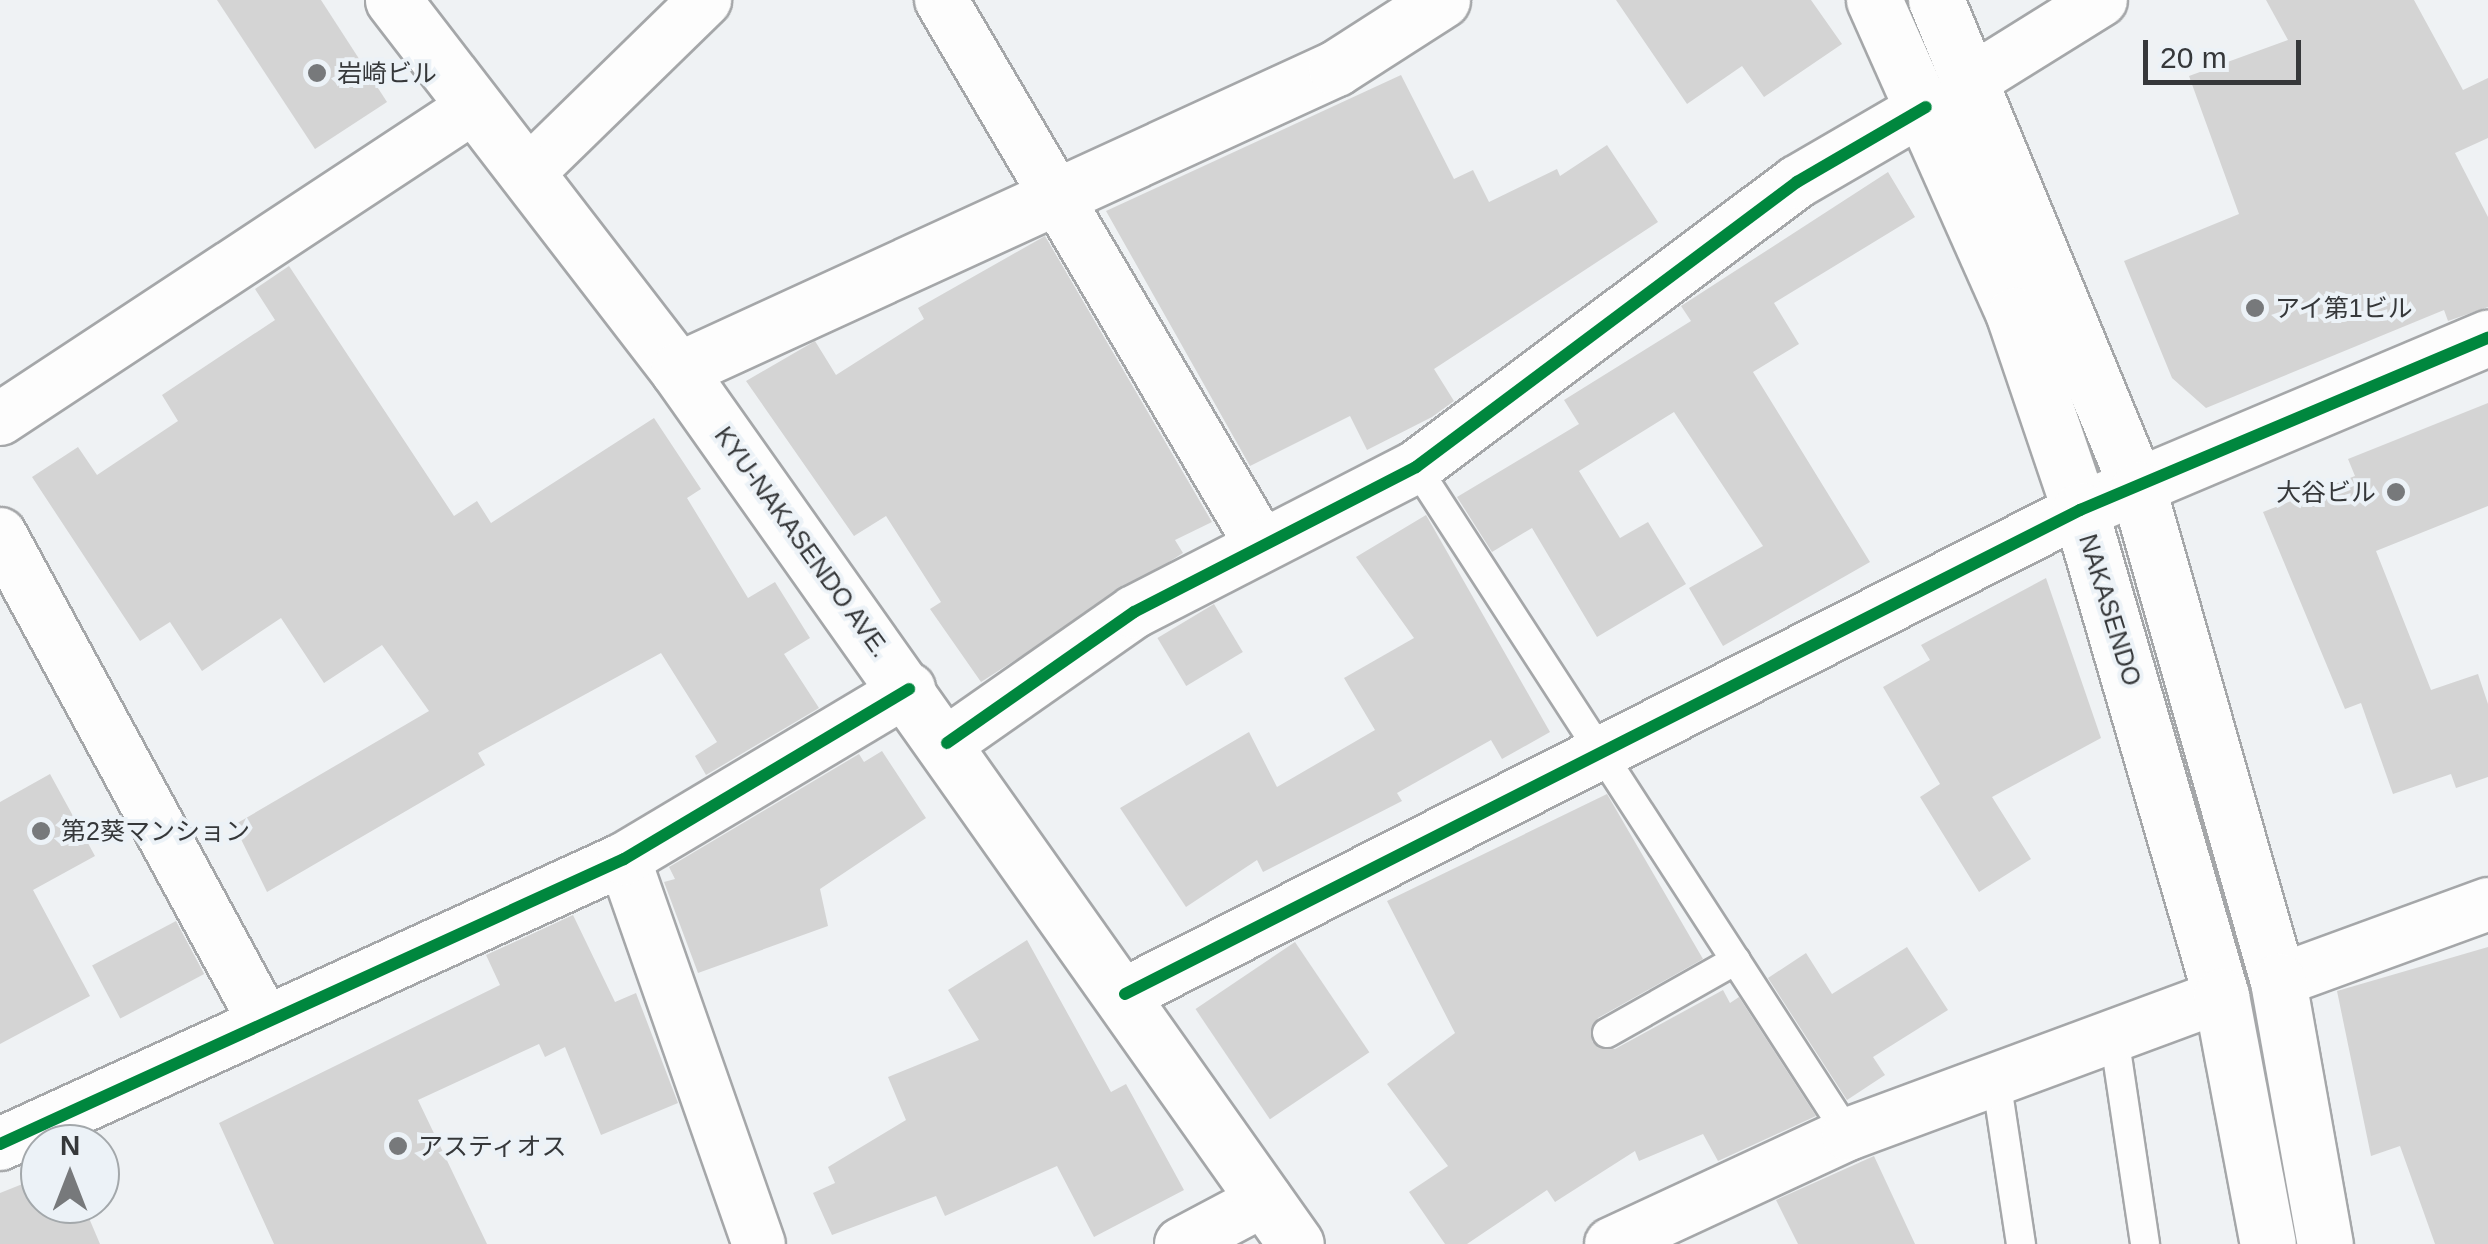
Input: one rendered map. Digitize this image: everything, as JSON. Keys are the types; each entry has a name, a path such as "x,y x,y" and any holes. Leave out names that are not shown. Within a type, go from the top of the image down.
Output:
{"main road":[{"name":"KYU-NAKASENDO AVE.","path":"393,0 678,370 947,743 1296,1244"},
{"path":"678,370 1056,192 1336,68 1442,0"},
{"name":"NAKASENDO","path":"1874,0 1948,94 2138,488 2278,981 2325,1244"},
{"name":"NAKASENDO","path":"1936,0 1948,94 2014,315 2080,510 2220,996 2268,1244"},
{"path":"2080,510 2488,338"}],"street":[{"path":"529,172 704,0"},
{"path":"941,0 1260,544"},
{"path":"947,743 1134,612 1416,467 1797,182 2101,0"},
{"path":"0,419 475,106"},
{"path":"1124,994 1600,749 2080,510"},
{"path":"0,534 262,1017"},
{"path":"0,1144 262,1017 624,859 908,689"},
{"path":"624,859 760,1244"},
{"path":"2278,981 2488,904"},
{"path":"1611,1244 1848,1134 2220,996"},
{"path":"1180,1244 1266,1200"}],"lane":[{"path":"1416,467 1848,1134"},
{"path":"1607,1033 1736,960"},
{"path":"2114,1036 2145,1244"},
{"path":"1996,1079 2021,1244"}],"building":[{"name":"岩崎ビル","path":"217,0 321,0 387,102 315,149"},
{"path":"1616,0 1811,0 1842,44 1764,97 1742,66 1687,104"},
{"path":"2266,0 2414,0 2463,90 2488,78 2488,138 2455,153 2488,217 2488,307 2448,321 2444,310 2206,408 2172,378 2124,261 2239,214 2189,76 2288,40"},
{"path":"1401,75 1454,179 1473,170 1489,202 1557,169 1560,176 1607,145 1658,222 1434,369 1454,401 1432,417 1367,450 1350,416 1250,466 1106,211"},
{"path":"1888,172 1915,217 1774,303 1799,344 1753,372 1870,562 1723,646 1689,588 1763,546 1674,412 1579,471 1620,538 1648,522 1686,584 1597,637 1532,528 1492,552 1457,497 1579,424 1564,400 1691,321 1681,306"},
{"path":"1045,236 1212,522 1175,540 1183,553 981,682 930,609 941,602 886,516 854,536 746,381 815,341 836,375 924,319 918,308"},
{"path":"289,266 454,516 477,501 491,523 654,418 701,489 687,498 748,598 775,582 810,638 784,654 819,708 706,775 695,756 717,742 661,653 478,753 485,765 267,892 234,825 429,711 382,645 324,683 281,618 202,671 170,622 140,641 32,477 78,447 97,475 178,421 162,395 275,320 255,289"},
{"path":"2488,403 2488,506 2376,551 2431,690 2478,674 2488,704 2488,777 2456,788 2451,774 2393,794 2361,703 2345,709 2263,512 2355,476 2348,459"},
{"path":"1426,515 1550,732 1502,759 1491,740 1397,793 1402,801 1263,872 1257,860 1186,907 1120,808 1249,732 1277,787 1375,730 1344,678 1414,638 1356,557"},
{"path":"2046,578 2101,738 1992,797 2031,859 1979,892 1920,797 1940,784 1883,687 1930,660 1921,645"},
{"path":"1214,604 1243,652 1186,686 1157,638"},
{"path":"882,751 926,818 820,889 828,926 698,973 664,882 675,879 669,867 859,754 864,762"},
{"path":"50,774 95,856 33,890 90,996 0,1044 0,802"},
{"path":"1607,794 1703,959 1598,1018 1592,1042 1615,1049 1723,990 1730,1003 1739,997 1816,1116 1718,1161 1703,1134 1639,1161 1635,1151 1555,1202 1547,1190 1467,1244 1445,1244 1409,1192 1448,1166 1387,1084 1455,1033 1387,901"},
{"path":"573,915 615,1002 636,993 678,1103 601,1135 565,1047 545,1057 539,1044 418,1100 487,1244 274,1244 219,1123 500,985 486,955"},
{"path":"176,921 204,974 120,1019 92,966"},
{"path":"1027,940 1111,1092 1126,1084 1184,1190 1094,1237 1057,1166 945,1216 936,1196 832,1235 813,1193 835,1183 828,1167 906,1120 888,1077 979,1040 948,990"},
{"path":"1295,942 1369,1052 1270,1119 1196,1009"},
{"path":"1907,947 1948,1010 1873,1057 1885,1075 1847,1100 1768,978 1806,953 1832,994"},
{"path":"2488,947 2488,1244 2435,1244 2400,1146 2371,1156 2337,991"},
{"path":"1874,1156 1915,1244 1798,1244 1776,1200"},
{"path":"20,1185 20,1224 92,1224 100,1244 0,1244 0,1193"}],"cycle path":[{"path":"947,743 1134,612 1416,467 1797,182 1926,107"},
{"path":"1125,994 2080,510 2488,338"},
{"path":"0,1144 624,859 909,689"}],"place":[{"name":"岩崎ビル","path":"317,73"},
{"name":"アイ第1ビル","path":"2255,308"},
{"name":"大谷ビル","path":"2396,492"},
{"name":"第2葵マンション","path":"41,831"},
{"name":"アスティオス","path":"398,1146"}]}
